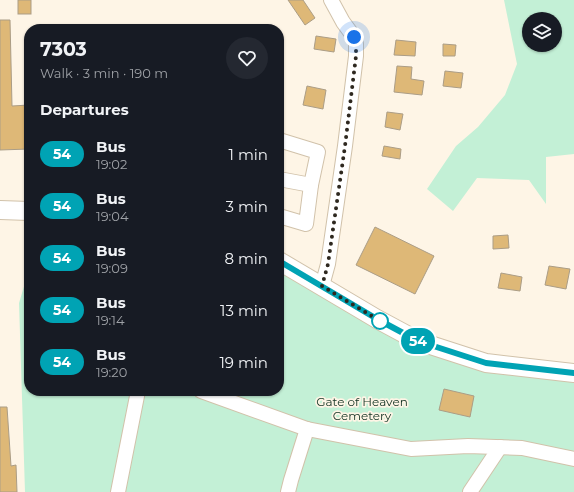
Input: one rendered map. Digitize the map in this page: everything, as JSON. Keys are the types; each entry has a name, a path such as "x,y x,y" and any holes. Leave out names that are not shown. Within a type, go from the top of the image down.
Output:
{"main road":[{"path":"0,210 24,211"},
{"path":"284,264 377,319 418,341 486,363 574,373"}],"street":[{"path":"322,286 328,264 356,56 356,44 354,37 343,22 331,0"},
{"path":"284,142 318,152 311,185 306,224 284,217"},
{"path":"284,180 311,185"},
{"path":"118,492 137,396"},
{"path":"215,396 308,429 411,449 468,446 522,448 574,458"},
{"path":"288,492 290,480 308,429"},
{"path":"470,492 500,447"}],"green space":[{"path":"504,0 574,0 574,154 546,157 546,204 529,180 477,178 453,211 427,189 456,146 478,127 505,95 517,64"},
{"name":"Gate of Heaven Cemetery","path":"284,264 418,341 574,373 574,492 25,492 19,303 24,286 24,396 284,396"}],"building":[{"path":"18,0 31,0 31,14 18,14"},
{"path":"288,0 303,0 315,18 305,25"},
{"path":"0,20 10,20 12,106 24,105 24,149 0,150"},
{"path":"316,36 336,39 334,52 314,49"},
{"path":"396,40 416,42 415,56 394,55"},
{"path":"443,44 456,45 455,56 443,56"},
{"path":"397,66 412,67 411,79 424,81 422,95 394,92"},
{"path":"445,71 463,73 461,88 443,86"},
{"path":"307,86 326,90 323,109 303,105"},
{"path":"387,112 403,114 400,130 385,127"},
{"path":"384,146 401,149 400,159 382,156"},
{"path":"375,227 434,256 415,294 356,265"},
{"path":"508,235 509,248 493,249 493,236"},
{"path":"549,266 570,269 566,289 545,285"},
{"path":"501,273 522,277 520,291 498,288"},
{"path":"444,389 474,396 470,417 439,410"},
{"path":"0,407 7,407 11,466 16,465 17,492 0,492"}],"bus line":[{"name":"54","path":"284,264 377,319 418,341 486,363 574,373"}],"route":[{"path":"354,37 356,44 356,56 345,146 328,264 322,286 380,321"}]}
